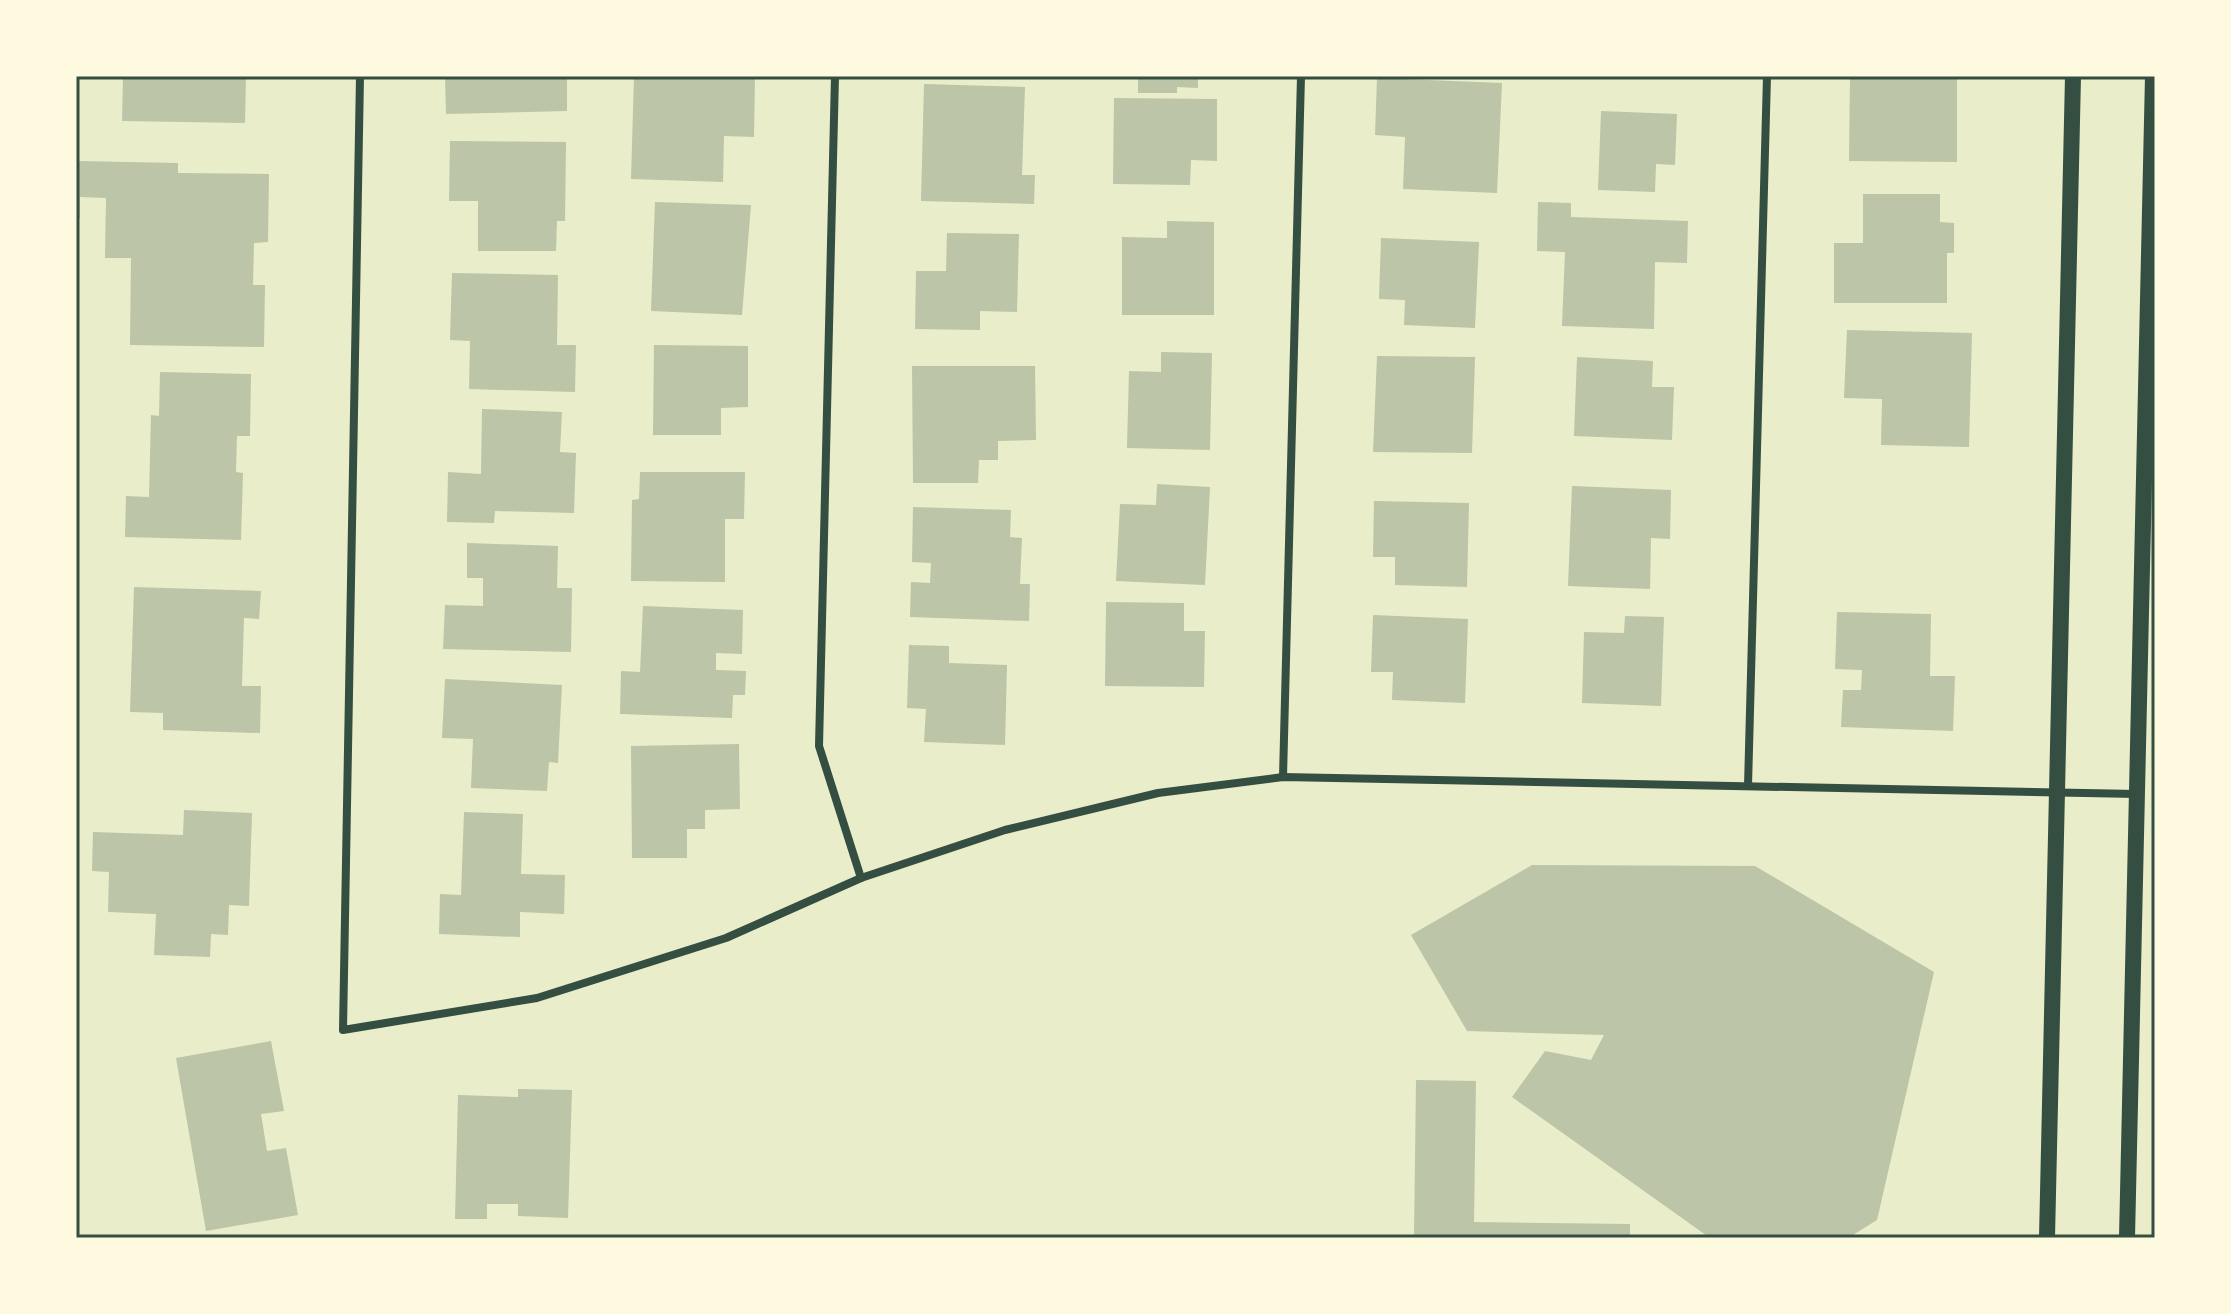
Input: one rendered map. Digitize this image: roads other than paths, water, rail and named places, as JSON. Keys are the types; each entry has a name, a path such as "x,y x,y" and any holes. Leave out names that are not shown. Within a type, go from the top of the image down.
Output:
{"main road":[{"path":"2047,1238 2073,76"},
{"path":"2127,1238 2153,76"}],"street":[{"path":"360,76 343,1030 537,998 726,938 861,878 1005,830 1158,793 1283,777 2137,794"},
{"path":"835,76 819,746 861,878"},
{"path":"1283,777 1301,76"},
{"path":"1748,786 1767,76"}]}
